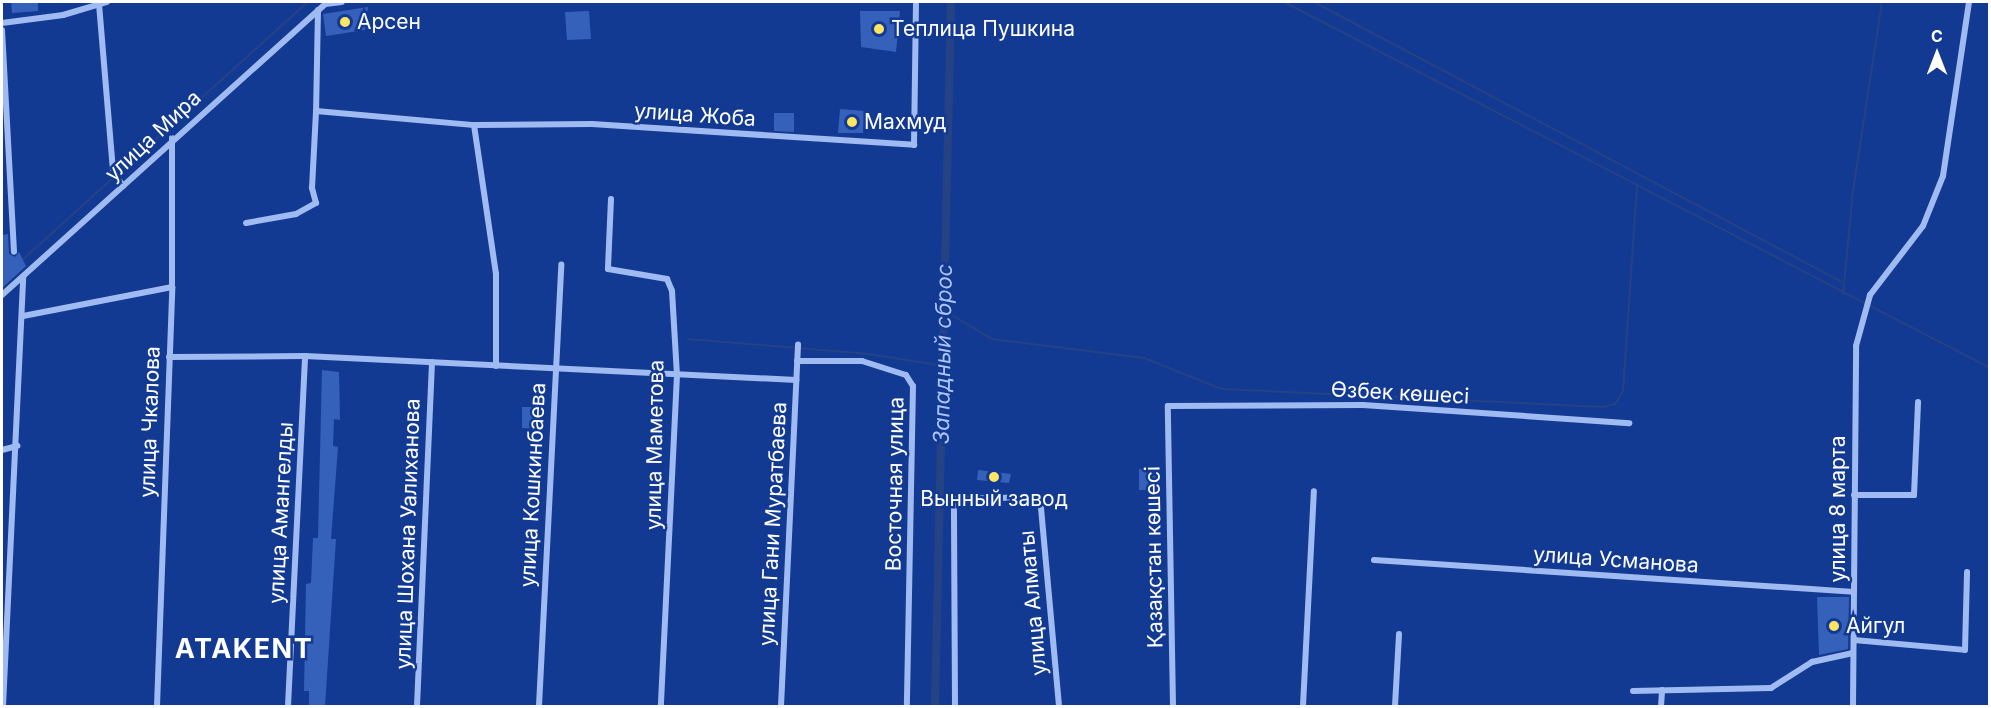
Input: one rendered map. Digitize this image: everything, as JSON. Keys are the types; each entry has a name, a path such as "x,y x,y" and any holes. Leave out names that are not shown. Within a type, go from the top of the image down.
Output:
{"street":[{"path":"2,23 63,15 107,2"},
{"path":"326,3 342,2"},
{"name":"улица Жоба","path":"316,111 474,125 592,124 914,146 916,2"},
{"name":"улица 8 марта","path":"1852,706 1854,385 1862,311 1880,280 1923,226 1943,176 1969,2"},
{"name":"улица Мира","path":"2,295 123,186 172,138 326,3"},
{"path":"99,4 113,172 123,186"},
{"path":"246,223 296,214 316,203 312,188 318,10"},
{"path":"2,30 14,252"},
{"path":"474,125 496,274 496,366"},
{"name":"улица Чкалова","path":"157,706 172,287 172,138"},
{"name":"улица Маметова","path":"611,199 608,269 667,279 672,291 677,375 661,706"},
{"name":"улица Кошкинбаева","path":"539,706 554,368 561,265"},
{"path":"3,706 17,446 23,276"},
{"path":"23,316 172,287"},
{"name":"улица Гани Муратбаева","path":"781,706 798,344"},
{"path":"169,357 305,356 796,380"},
{"name":"улица Амангелды","path":"288,706 305,356"},
{"name":"Восточная улица","path":"797,362 862,361 906,375 913,386 907,706"},
{"name":"улица Шохана Уалиханова","path":"417,706 432,363"},
{"path":"1854,495 1914,495 1917,402"},
{"name":"Өзбек көшесі","path":"1168,406 1363,405 1629,423"},
{"name":"Қазақстан көшесі","path":"1168,406 1173,706"},
{"path":"2,450 17,446"},
{"path":"1303,706 1314,491"},
{"name":"улица Алматы","path":"955,706 954,499 1040,497 1059,706"},
{"name":"улица Усманова","path":"1374,560 1854,592"},
{"path":"1854,640 1965,650 1967,572"},
{"path":"1395,706 1399,634"},
{"path":"1633,691 1771,688 1812,662 1853,653"},
{"path":"1661,706 1662,690"}],"building":[{"path":"11,2 38,2 38,11 12,13"},
{"name":"Арсен","path":"368,7 365,30 326,36 323,14"},
{"path":"589,11 591,39 567,40 565,12"},
{"name":"Теплица Пушкина","path":"860,11 900,11 896,52 861,47"},
{"name":"Махмуд","path":"840,109 865,111 863,133 838,133"},
{"path":"774,113 794,113 794,132 774,131"},
{"path":"8,234 9,254 15,257 19,252 26,266 2,288 2,235"},
{"path":"322,370 339,372 340,420 334,419 333,446 338,447 331,539 336,539 325,706 309,706 309,691 304,691 306,584 311,583 313,538 318,538"},
{"path":"522,407 542,407 540,429 522,428"},
{"path":"1139,469 1159,469 1160,490 1139,490"},
{"name":"Вынный завод","path":"978,470 1011,474 1009,483 977,480"},
{"name":"Айгул","path":"1817,597 1849,597 1848,649 1819,655"}],"waterway":[{"path":"21,261 308,2"},
{"name":"Западный сброс","path":"935,706 951,2"},
{"path":"1284,2 1990,368"},
{"path":"1314,2 1844,283"},
{"path":"1843,294 1853,191 1882,2"},
{"path":"945,311 992,339 1144,358 1222,389 1603,407 1615,404 1623,391 1637,186"},
{"path":"688,339 869,354 944,366"}],"place":[{"name":"Арсен","path":"345,22"},
{"name":"Теплица Пушкина","path":"879,29"},
{"name":"Махмуд","path":"852,122"},
{"name":"Вынный завод","path":"994,477"},
{"name":"Айгул","path":"1834,626"}],"district":[{"name":"ATAKENT","path":"244,649"}]}
